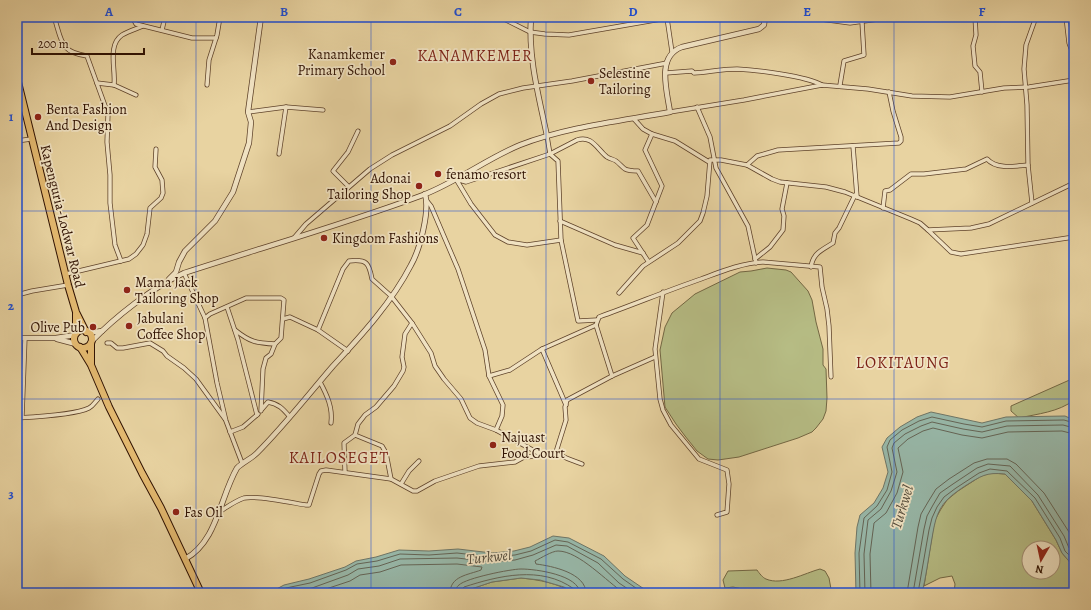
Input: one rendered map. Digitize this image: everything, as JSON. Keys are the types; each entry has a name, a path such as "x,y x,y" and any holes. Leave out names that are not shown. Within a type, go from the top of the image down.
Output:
{"highway":[{"name":"Kapenguria-Lodwar Road","path":"17,78 68,285 76,312 87,332"},
{"name":"Kapenguria-Lodwar Road","path":"76,312 76,334"},
{"path":"91,365 91,337 87,332 79,331 74,338 91,365 119,426 161,508 201,593"},
{"path":"78,346 86,348 91,343"}],"street":[{"path":"54,17 64,48 75,54 87,56 108,114 107,142 110,175 110,203 115,245 121,261"},
{"path":"132,17 136,24 192,38 216,38"},
{"path":"162,30 165,17"},
{"path":"207,85 209,60 216,38 220,17"},
{"path":"91,343 102,331 165,283 176,272 185,251 215,221 233,192 249,143 251,122 248,112 261,17"},
{"path":"500,17 530,32 568,35 666,18 672,52"},
{"path":"531,17 530,49 536,86 550,154 558,161 560,240 578,321 597,322"},
{"path":"670,112 666,73 667,64 672,52 682,47 759,29 764,25 766,17"},
{"path":"794,17 799,19 820,19 846,23 893,17"},
{"path":"975,17 976,35 973,46 975,66 980,72 982,92"},
{"path":"1032,203 1031,178 1028,165 1027,105 1025,87 1026,45 1036,17"},
{"path":"1066,17 1069,43 1074,56"},
{"path":"840,86 844,61 864,55 862,22"},
{"path":"114,85 115,77 113,59 115,44 122,35 144,26"},
{"path":"294,238 306,224 348,186 370,169 392,155 450,126 493,97 514,90 667,64"},
{"path":"666,73 692,71 694,73 737,69 780,74 816,82 822,85"},
{"path":"165,283 184,273 425,194 456,179 503,152 521,144 546,136 696,107 744,100 822,85 912,96 950,97 1073,79"},
{"path":"97,83 114,85 136,94"},
{"path":"747,165 754,157 771,151 897,143 901,141 889,92"},
{"path":"248,112 286,107 323,110"},
{"path":"279,154 286,107"},
{"path":"696,107 707,130 716,168 748,226 755,261"},
{"path":"634,119 643,129 652,134 675,141 709,162"},
{"path":"348,186 333,171 348,152 358,131"},
{"path":"648,261 633,238 647,225 662,186 645,150 652,134"},
{"path":"456,179 466,182 550,154 581,138 588,139 596,144 608,157 616,161 625,169 638,171 656,202"},
{"path":"17,141 31,139"},
{"path":"811,266 812,260 817,253 833,243 835,233 856,196 853,146"},
{"path":"66,274 129,259 136,254 143,245 147,234 150,208 161,198 163,193 162,180 155,167 156,149"},
{"path":"709,162 710,160 715,159 747,165 772,179 787,183 826,187 856,196 920,223 951,252 961,254 1074,237"},
{"path":"883,208 885,191 890,190 911,174 966,169 988,159 991,163 1004,166 1028,165"},
{"path":"619,293 648,261 678,243 700,221 707,196 709,162"},
{"path":"456,179 471,204 495,234 508,242 527,245 560,240"},
{"path":"755,261 770,247 783,230 784,216 782,209 787,183"},
{"path":"928,230 971,228 989,224 1074,183"},
{"path":"185,560 200,548 219,512 234,473 242,463 255,455 290,417 348,351 391,296 414,260 425,221 427,201 425,194"},
{"path":"427,201 431,206 458,269 485,350 489,376 503,408 502,416 496,430"},
{"path":"560,222 615,246 643,254"},
{"path":"318,330 344,269 349,261 365,262 370,266 372,280 391,296 412,323 431,353 436,366 444,379 461,399 470,418 477,423 496,430 541,455"},
{"path":"489,376 510,370 542,349 597,322 599,317 663,292 755,261 820,268 822,287 829,320 831,342 831,377"},
{"path":"184,273 205,318 217,383 226,421 242,463"},
{"path":"17,295 68,285"},
{"path":"663,292 655,349 660,399 663,410 671,425 699,459 727,470 729,484 727,512 717,515"},
{"path":"205,318 210,314 246,298 281,298 284,300 281,338 275,344 271,354 266,358 263,369 261,411"},
{"path":"227,307 235,330 257,415"},
{"path":"283,319 290,317 318,330 348,351"},
{"path":"597,322 612,376"},
{"path":"345,472 344,443 354,434 358,424 365,415 376,407 399,378 404,367 402,357 405,334 412,323"},
{"path":"235,330 248,340 260,344 275,344"},
{"path":"87,332 102,331"},
{"path":"17,338 56,338 76,334"},
{"path":"25,338 23,399 19,418 85,409 93,405 98,399"},
{"path":"56,338 78,346"},
{"path":"107,343 111,343 117,348 124,348 150,343 163,351 167,356 196,379 226,421"},
{"path":"219,512 246,498 308,505 311,502 321,471 330,469 391,480 413,491 417,491 435,481 472,468 488,464 515,462 524,457 552,455 556,452 566,420 566,404 542,349"},
{"path":"566,404 567,400 573,396 612,376 655,357"},
{"path":"320,382 327,396 331,410 331,423"},
{"path":"17,398 23,399"},
{"path":"230,432 243,428 268,402 281,406 290,417"},
{"path":"354,434 382,446 386,453 391,480"},
{"path":"556,452 559,455 582,464"},
{"path":"401,484 409,471 419,460"}],"green space":[{"path":"767,268 791,272 808,291 812,300 823,349 823,365 826,369 826,411 823,419 812,432 798,438 739,457 718,460 708,459 697,451 665,407 660,350 665,327 672,313 695,294 740,272"},
{"path":"1074,378 1074,400 1068,404 1048,412 1019,418 1011,411 1011,406"},
{"path":"991,473 1005,474 1032,501 1056,540 1021,540 1021,580 1061,580 1061,551 1074,567 1074,593 954,593 955,584 952,576 940,578 924,586 935,520 947,500 981,476"},
{"path":"820,569 825,571 829,578 831,589 835,593 762,593 733,587 725,588 723,580 728,571 757,570 765,578 772,581 779,581"},
{"path":"521,578 548,582 574,593 459,593 492,582"}],"water":[{"name":"Turkwel","path":"931,412 982,423 1006,417 1065,416 1074,420 1074,567 1062,553 1061,540 1056,540 1032,501 1005,474 988,474 980,477 950,497 940,509 934,526 922,593 856,593 855,553 857,527 860,515 874,503 883,488 888,472 882,447 887,438 900,427 917,417"},
{"name":"Turkwel","path":"553,536 569,538 604,556 625,576 650,593 574,593 564,587 540,580 521,578 492,582 459,593 269,593 284,585 309,579 345,567 356,561 399,550 429,551 458,549 492,553 514,551 530,547"}],"place":[{"name":"Kanamkemer Primary School","path":"393,62"},
{"name":"Selestine Tailoring","path":"591,81"},
{"name":"Benta Fashion And Design","path":"38,117"},
{"name":"fenamo resort","path":"438,174"},
{"name":"Adonai Tailoring Shop","path":"419,186"},
{"name":"Kingdom Fashions","path":"324,238"},
{"name":"Mama Jack Tailoring Shop","path":"127,290"},
{"name":"Jabulani Coffee Shop","path":"129,326"},
{"name":"Olive Pub","path":"93,327"},
{"name":"Najuast Food Court","path":"493,445"},
{"name":"Fas Oil","path":"176,512"}],"district":[{"name":"KANAMKEMER","path":"475,55"},
{"name":"LOKITAUNG","path":"903,362"},
{"name":"KAILOSEGET","path":"339,457"}]}
